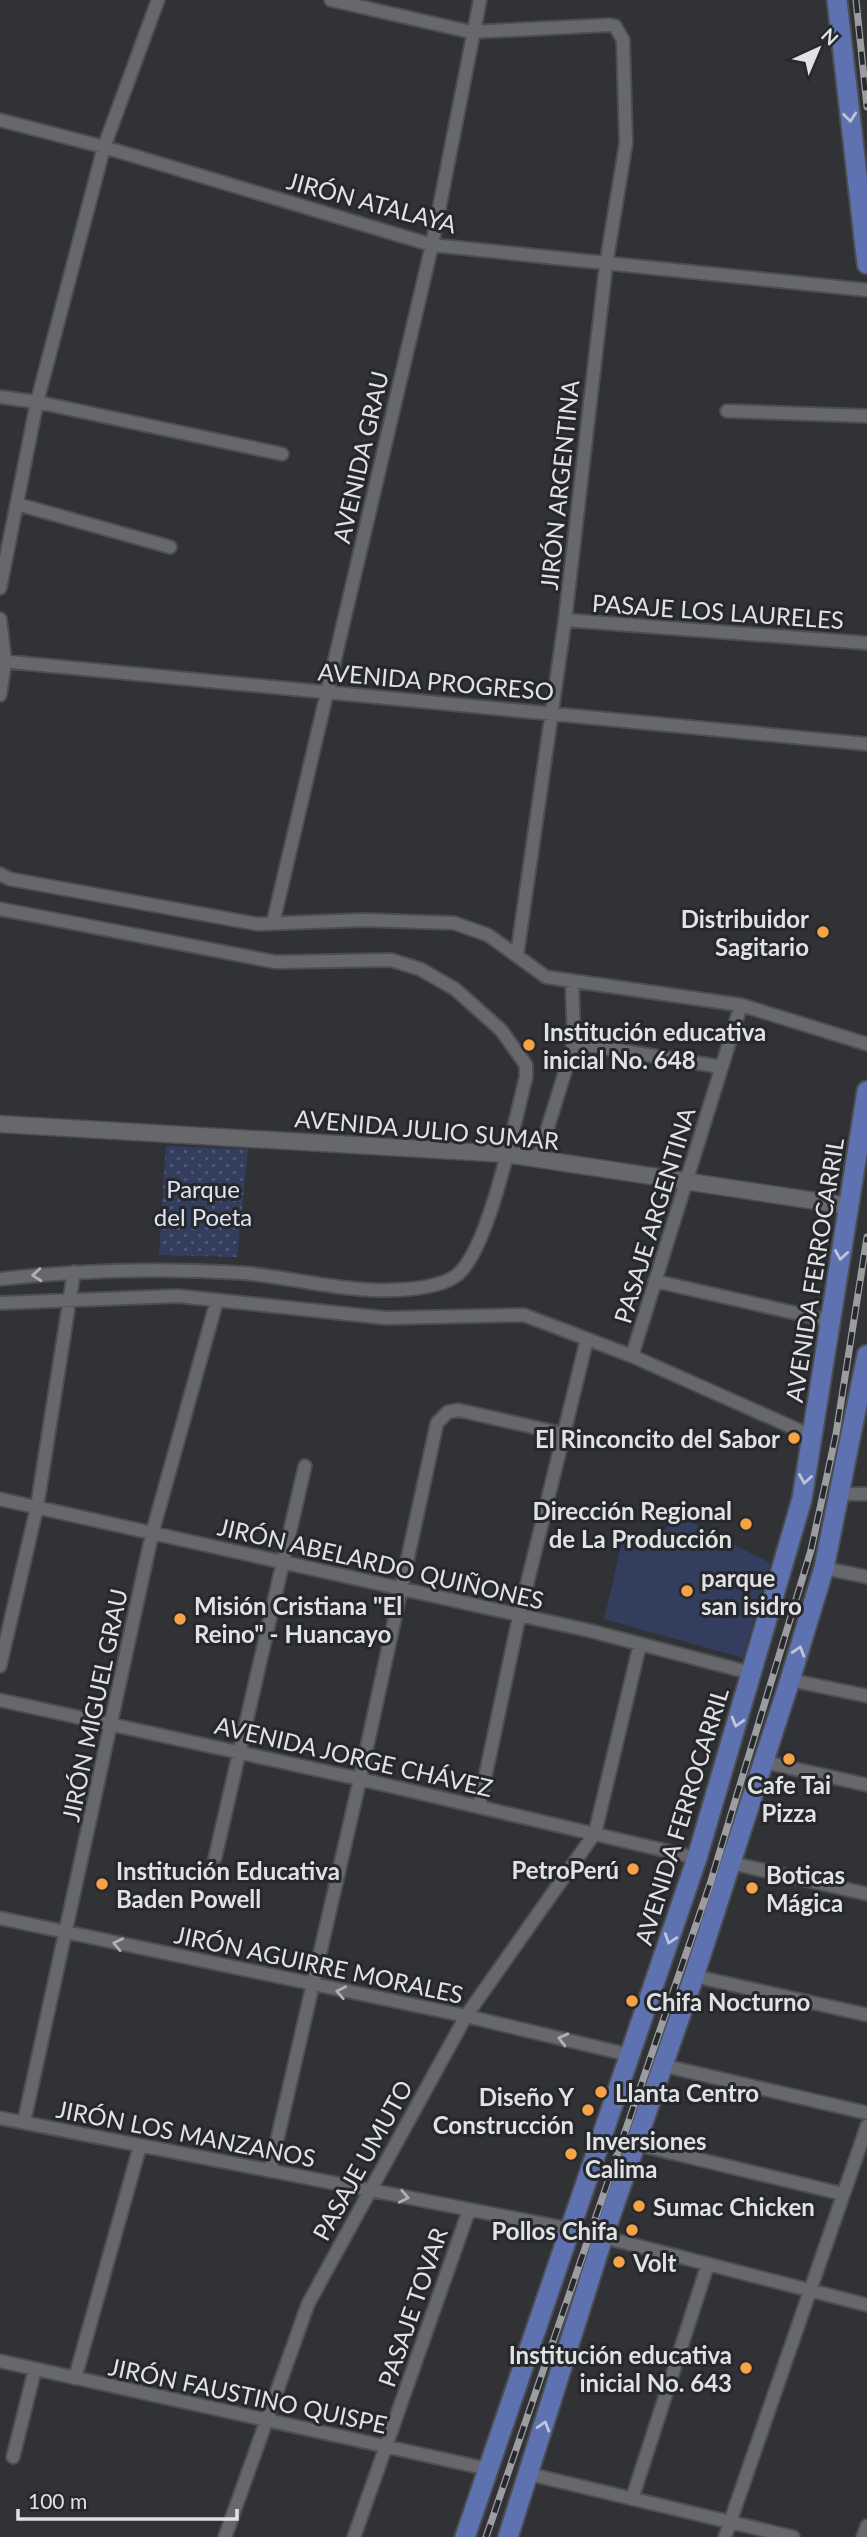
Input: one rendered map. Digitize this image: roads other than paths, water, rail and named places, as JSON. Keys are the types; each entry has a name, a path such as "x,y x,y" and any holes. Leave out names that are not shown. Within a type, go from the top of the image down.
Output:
{"main road":[{"path":"837,0 867,264"},
{"name":"AVENIDA FERROCARRIL","path":"464,2537 697,1858 802,1499 867,1091"},
{"path":"508,2537 603,2237 694,1976 790,1680 824,1567 867,1355"}],"street":[{"path":"0,588 37,402 104,147 158,0"},
{"path":"331,0 471,33"},
{"name":"AVENIDA GRAU","path":"273,923 432,244 471,33 480,0"},
{"name":"JIRÓN ARGENTINA","path":"471,33 609,25 614,26 624,40 626,143 606,265 565,620 517,955"},
{"name":"JIRÓN ATALAYA","path":"0,120 104,147 432,244 606,265 867,290"},
{"path":"0,397 37,402 282,454"},
{"path":"727,411 867,416"},
{"path":"17,504 170,547"},
{"path":"0,619 0,695"},
{"name":"PASAJE LOS LAURELES","path":"565,620 867,643"},
{"name":"AVENIDA PROGRESO","path":"2,662 867,744"},
{"path":"0,874 10,879 257,924 364,920 454,923 488,935 546,977 741,1005 867,1044"},
{"path":"0,909 276,962 391,960 420,969 455,989 501,1030 526,1065 526,1077 486,1221 468,1264 456,1277 442,1283 390,1290 244,1273 176,1270 74,1272 0,1279"},
{"path":"538,1159 574,1043 572,981"},
{"name":"PASAJE ARGENTINA","path":"632,1356 741,1005"},
{"path":"574,1043 722,1067"},
{"name":"AVENIDA JULIO SUMAR","path":"0,1124 506,1154 849,1206"},
{"path":"0,1666 37,1507 72,1300 74,1272"},
{"path":"655,1281 830,1321"},
{"path":"0,1303 178,1296 386,1318 524,1315 632,1356 812,1436"},
{"name":"JIRÓN MIGUEL GRAU","path":"24,2122 152,1534 217,1300"},
{"path":"478,1806 519,1616 587,1339"},
{"path":"270,2171 360,1779 437,1423 442,1416 458,1410 564,1434"},
{"path":"215,1858 305,1466"},
{"path":"839,1494 867,1493"},
{"name":"JIRÓN ABELARDO QUIÑONES","path":"0,1499 402,1588 751,1673"},
{"path":"824,1567 867,1577"},
{"path":"595,1833 640,1644"},
{"path":"790,1680 867,1696"},
{"name":"AVENIDA JORGE CHÁVEZ","path":"0,1700 360,1779 697,1858"},
{"path":"764,1762 867,1785"},
{"name":"PASAJE UMUTO","path":"225,2537 308,2304 466,2015 595,1833"},
{"path":"731,1863 867,1894"},
{"name":"JIRÓN AGUIRRE MORALES","path":"0,1919 312,1986 466,2015 630,2055"},
{"path":"694,1976 867,2015"},
{"path":"661,2065 867,2113"},
{"name":"JIRÓN LOS MANZANOS","path":"0,2118 570,2229"},
{"path":"725,2537 867,2126"},
{"path":"635,2144 843,2194"},
{"path":"75,2378 140,2146"},
{"name":"PASAJE TOVAR","path":"354,2537 469,2210"},
{"path":"603,2237 867,2305"},
{"path":"632,2499 708,2264"},
{"name":"JIRÓN FAUSTINO QUISPE","path":"0,2361 488,2469"},
{"path":"13,2456 36,2369"},
{"path":"529,2474 793,2537"},
{"path":"863,2537 867,2526"}],"railway":[{"path":"856,0 867,107"},
{"path":"486,2537 710,1884 811,1550 836,1434 867,1237"}],"place":[{"name":"Distribuidor Sagitario","path":"823,932"},
{"name":"Institución educativa inicial No. 648","path":"529,1045"},
{"name":"El Rinconcito del Sabor","path":"794,1438"},
{"name":"Dirección Regional de La Producción","path":"746,1524"},
{"name":"parque san isidro","path":"687,1591"},
{"name":"Misión Cristiana \"El Reino\" - Huancayo","path":"180,1619"},
{"name":"Cafe Tai Pizza","path":"789,1759"},
{"name":"PetroPerú","path":"633,1869"},
{"name":"Institución Educativa Baden Powell","path":"102,1884"},
{"name":"Boticas Mágica","path":"752,1888"},
{"name":"Chifa Nocturno","path":"632,2001"},
{"name":"Llanta Centro","path":"601,2092"},
{"name":"Diseño Y Construcción","path":"588,2110"},
{"name":"Inversiones Calima","path":"571,2154"},
{"name":"Sumac Chicken","path":"639,2206"},
{"name":"Pollos Chifa","path":"632,2230"},
{"name":"Volt","path":"619,2262"},
{"name":"Institución educativa inicial No. 643","path":"746,2368"}],"park label":[{"name":"Parque del Poeta","path":"203,1202"}]}
